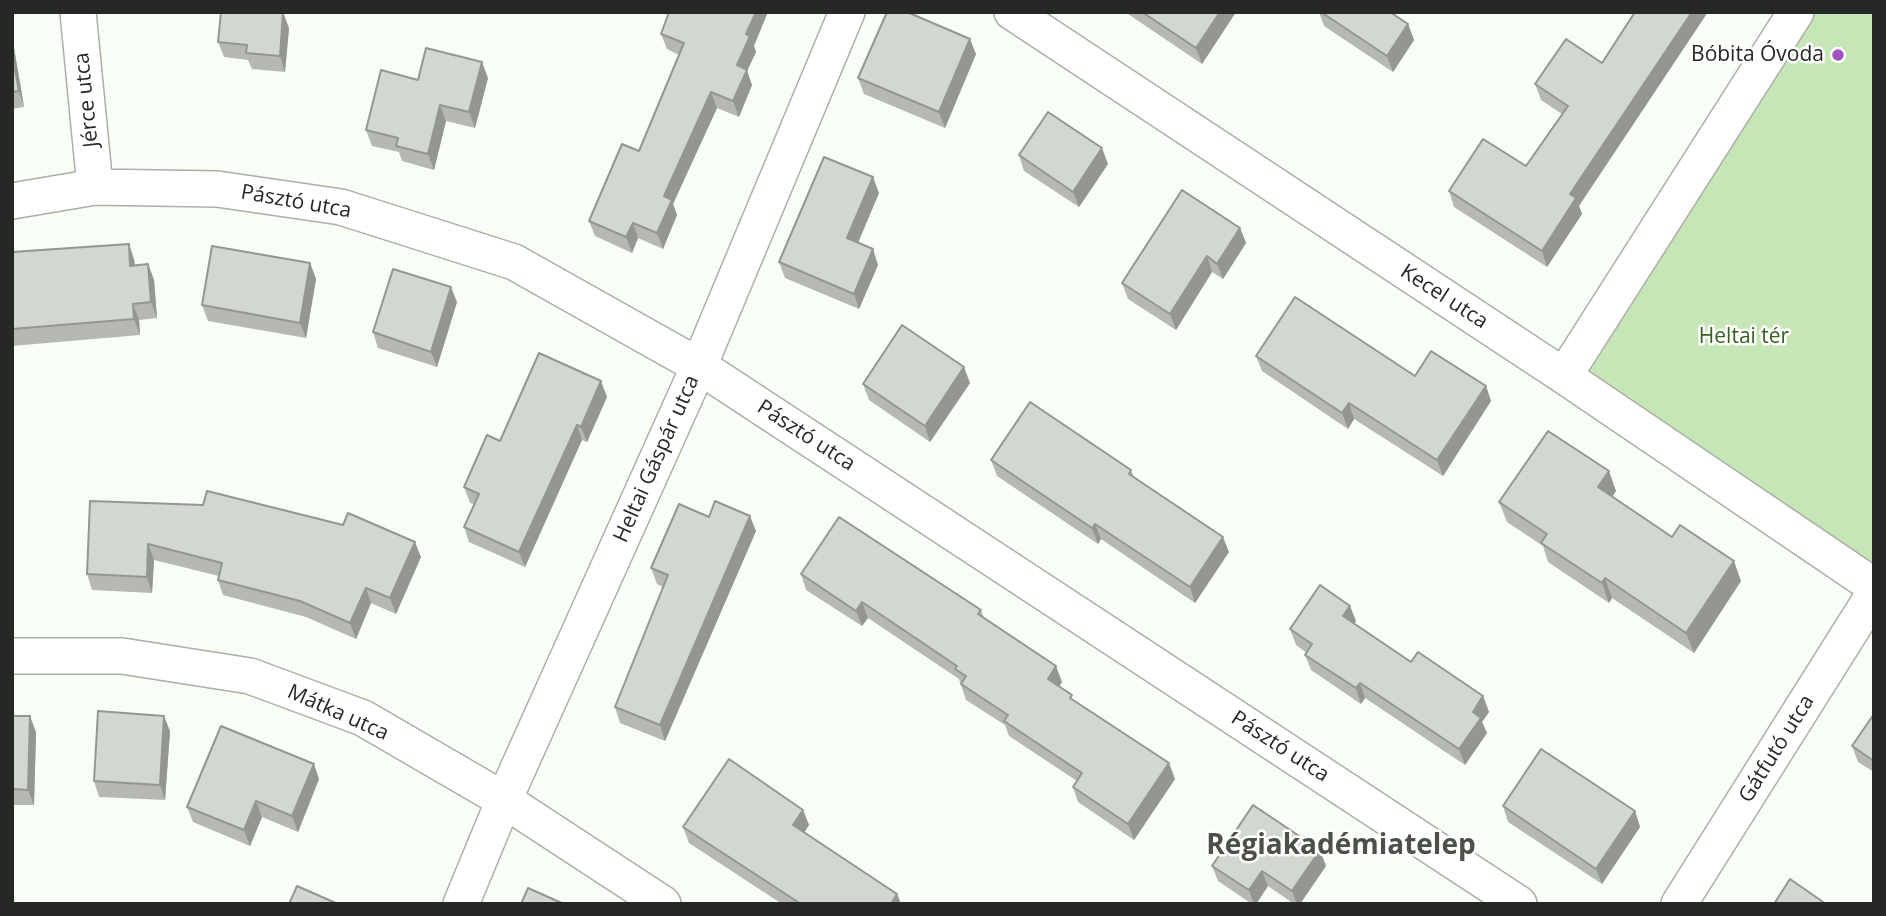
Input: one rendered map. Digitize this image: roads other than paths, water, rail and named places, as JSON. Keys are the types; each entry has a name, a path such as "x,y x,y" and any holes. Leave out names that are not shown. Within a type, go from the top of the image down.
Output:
{"street":[{"name":"Jérce utca","path":"78,12 95,187"},
{"name":"Heltai Gáspár utca","path":"461,904 504,800 699,366 847,12"},
{"name":"Kecel utca","path":"1012,12 1564,376 1874,586"},
{"path":"1564,376 1796,12"},
{"name":"Pásztó utca","path":"12,201 95,187 217,189 341,207 514,262 699,366 1519,904"},
{"name":"Gátfutó utca","path":"1679,904 1874,594"},
{"name":"Mátka utca","path":"12,656 122,656 250,676 363,718 504,800 663,904"}],"place":[{"name":"Bóbita Óvoda","path":"1838,55"}],"district":[{"name":"Régiakadémiatelep","path":"1341,846"}],"park label":[{"name":"Heltai tér","path":"1744,337"}]}
